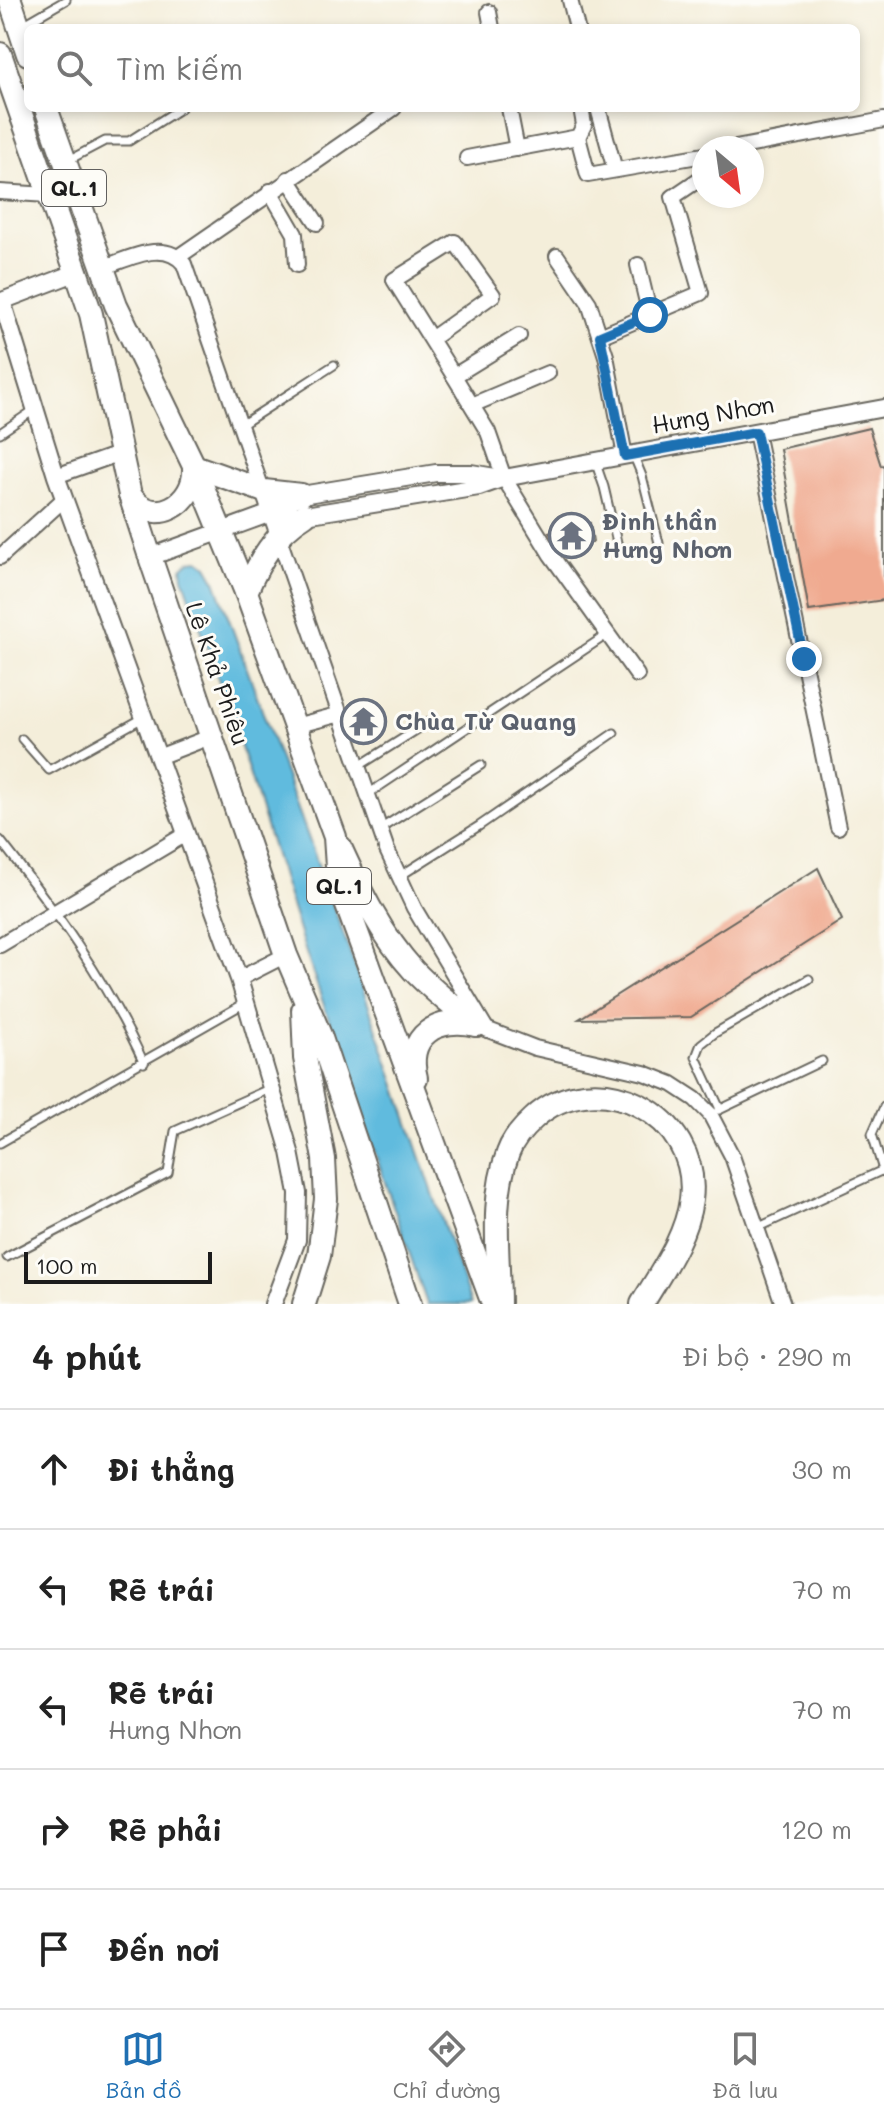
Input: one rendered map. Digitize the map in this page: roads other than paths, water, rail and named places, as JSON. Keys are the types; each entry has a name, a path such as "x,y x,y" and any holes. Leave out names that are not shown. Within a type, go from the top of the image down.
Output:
{"highway":[{"path":"10,0 24,42"},
{"name":"Lê Khả Phiêu","path":"0,54 91,314 130,495 150,557 286,955 320,1035 410,1304"},
{"name":"QL.1","path":"47,112 116,305 194,466 246,592 335,837 338,881 493,1304"},
{"path":"130,495 146,509 161,511 175,507 190,492 194,466 303,505 260,561 246,592"},
{"path":"335,837 388,939 414,971 482,1027"},
{"path":"303,997 305,1058 324,1159 326,1199 319,1256 304,1304"},
{"path":"425,1118 414,1069 418,1042 428,1031 441,1024 457,1021 482,1027"},
{"path":"499,1304 496,1209 508,1152 518,1134 548,1106 592,1093 636,1103 655,1115 672,1131 690,1169 692,1198 681,1237 649,1304"},
{"path":"642,1304 663,1276"}],"street":[{"path":"570,0 576,24"},
{"path":"489,12 491,24"},
{"path":"178,257 388,112"},
{"path":"510,112 517,149"},
{"path":"582,112 584,125 578,137 588,175 692,157"},
{"path":"599,112 615,170"},
{"path":"764,143 884,120"},
{"path":"467,158 578,137"},
{"path":"288,179 317,223"},
{"path":"600,336 701,293 673,197 692,184"},
{"path":"270,191 295,234 297,265"},
{"path":"0,194 48,195"},
{"path":"431,339 493,295 455,242 394,280 488,432 504,478 551,555 637,675"},
{"path":"101,268 157,251 178,257 186,268 398,877 482,1027 535,1048 644,1073 672,1084 715,1112 783,1304"},
{"path":"557,256 589,303 629,455"},
{"path":"638,265 650,315"},
{"path":"75,273 2,301 56,476 239,979 271,1088 298,1193 297,1240 273,1304"},
{"path":"454,376 519,336"},
{"path":"472,405 548,373"},
{"name":"Hưng Nhơn","path":"150,557 271,513 303,505 479,487 504,478 884,408"},
{"path":"756,432 838,827"},
{"path":"56,476 121,453"},
{"path":"0,557 64,499"},
{"path":"295,726 341,714"},
{"path":"158,757 210,737"},
{"path":"0,945 186,834"},
{"path":"239,979 286,955"}],"lane":[{"path":"24,24 66,0"},
{"path":"19,27 24,24"},
{"path":"65,162 105,141 129,141 175,112"},
{"path":"241,425 334,365"},
{"path":"0,433 34,410"},
{"path":"629,455 642,476 659,543"},
{"path":"595,461 619,551"},
{"path":"368,794 608,634"},
{"path":"22,739 49,770 143,718"},
{"path":"359,766 429,722"},
{"path":"398,877 479,826 614,733"},
{"path":"380,829 481,765"},
{"path":"0,840 56,911 122,1016 144,1063"},
{"path":"809,979 715,1033 701,1044 696,1057 715,1112 822,1061"},
{"path":"0,1143 245,1003"},
{"path":"7,1257 168,1173 175,1131 271,1088"},
{"path":"757,1228 883,1171 872,1134 884,1107"}],"water":[{"path":"199,560 214,578 355,966 471,1304 427,1304 307,956 232,719 183,577 182,568 190,561"}],"place":[{"name":"Đình thần Hưng Nhơn","path":"571,536"},
{"name":"Chùa Từ Quang","path":"364,722"}]}
